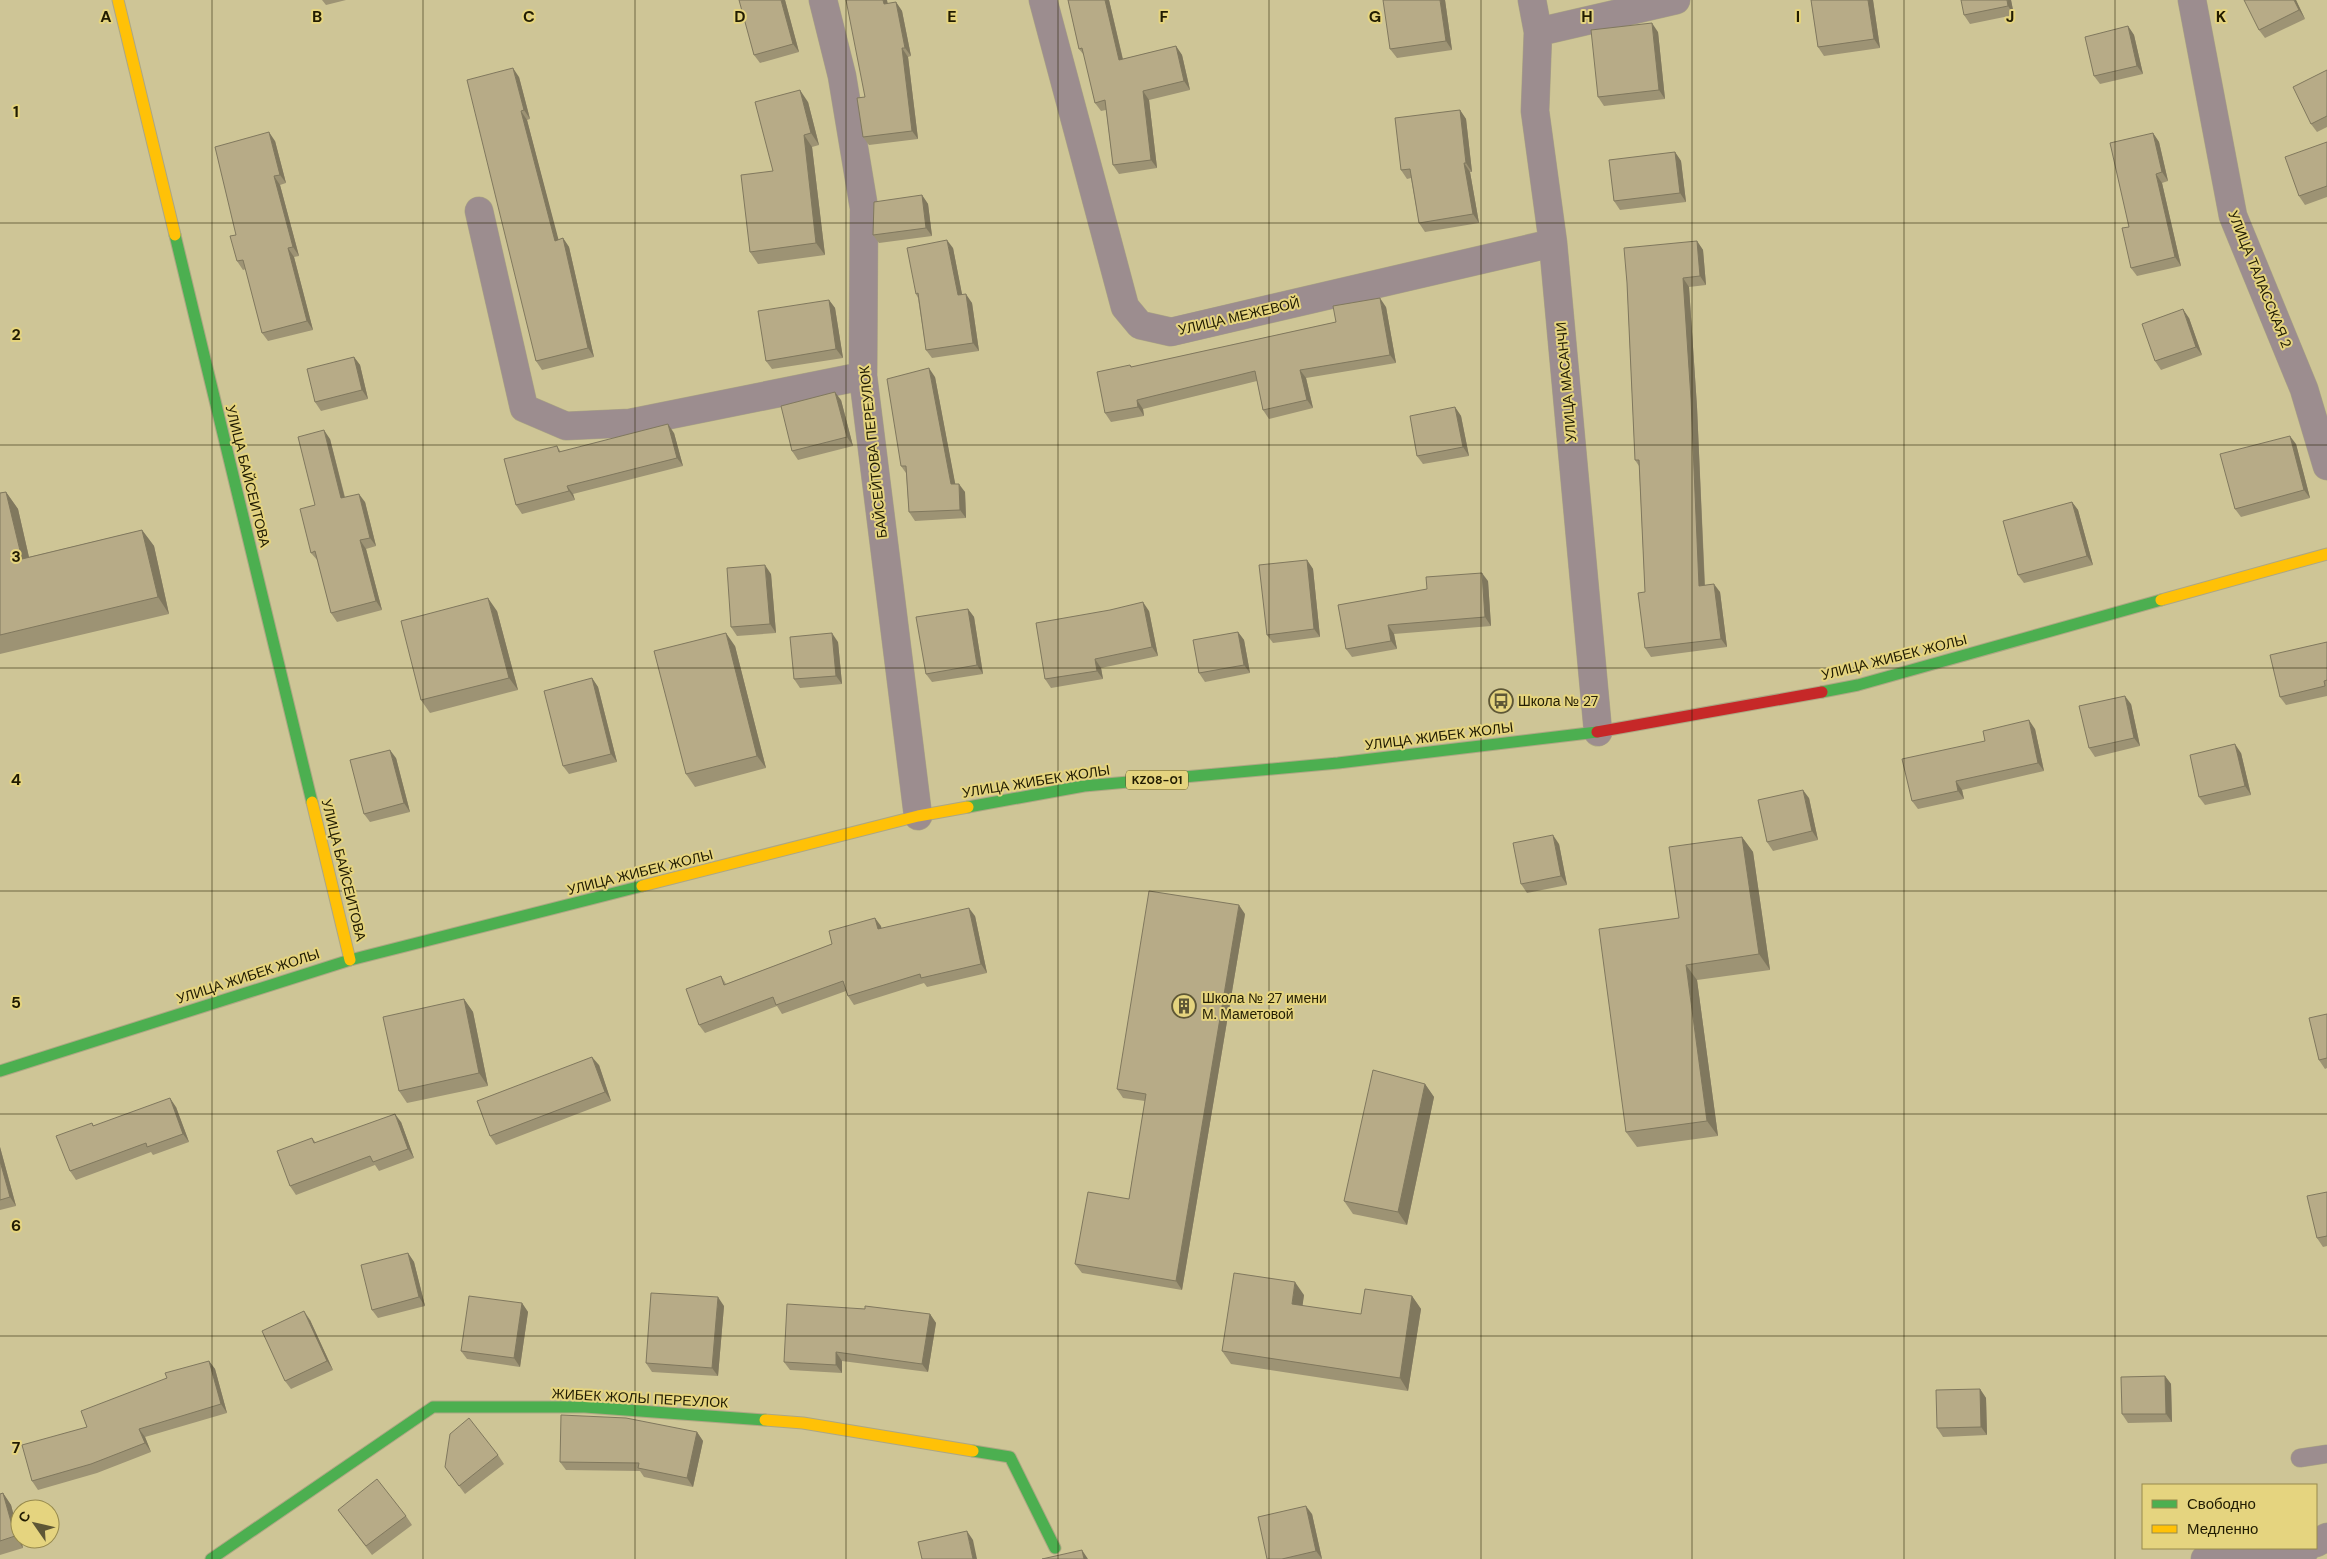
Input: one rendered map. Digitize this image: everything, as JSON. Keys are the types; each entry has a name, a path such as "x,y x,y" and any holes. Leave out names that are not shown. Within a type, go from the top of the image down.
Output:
{"main road":[{"name":"УЛИЦА БАЙСЕИТОВА","path":"118,0 350,960"},
{"name":"УЛИЦА ЖИБЕК ЖОЛЫ","path":"0,1071 350,960 918,816 1084,786 1338,763 1598,732 1858,685 2327,554"},
{"name":"ЖИБЕК ЖОЛЫ ПЕРЕУЛОК","path":"211,1559 433,1407 586,1407 803,1423 1010,1457 1056,1548"}],"street":[{"name":"БАЙСЕЙТОВА ПЕРЕУЛОК","path":"823,0 842,76 864,208 863,376 918,816"},
{"name":"УЛИЦА МЕЖЕВОЙ","path":"1043,0 1125,308 1140,325 1171,332 1553,243"},
{"name":"УЛИЦА МАСАНЧИ","path":"1532,0 1538,32 1535,111 1553,243 1598,732"},
{"path":"1538,32 1676,0"},
{"name":"УЛИЦА ТАЛАССКАЯ 2","path":"2192,0 2233,216 2304,389 2327,466"},
{"path":"479,211 524,408 566,426 630,423 863,376"},
{"path":"2205,1559 2304,1549"}],"lane":[{"path":"2300,1458 2327,1454"}],"building":[{"path":"739,0 781,0 793,44 754,55"},
{"path":"846,0 883,0 884,4 896,2 905,48 902,48 912,131 863,137 857,98 865,97"},
{"path":"1068,0 1105,0 1119,60 1176,46 1184,81 1143,91 1151,160 1113,165 1105,100 1095,103 1082,48 1079,49"},
{"path":"1383,0 1440,0 1446,41 1390,49"},
{"path":"1811,0 1868,0 1874,39 1818,47"},
{"path":"1961,0 2007,0 2008,6 1964,15"},
{"path":"2244,0 2294,0 2299,10 2259,30"},
{"path":"1652,23 1659,90 1598,97 1591,30"},
{"path":"2128,26 2137,66 2094,76 2085,37"},
{"path":"513,68 524,110 521,111 555,241 563,238 588,348 536,361 467,80"},
{"path":"2327,70 2327,116 2311,124 2293,87"},
{"path":"800,90 811,133 804,135 816,243 750,252 741,175 773,171 755,102"},
{"path":"1460,110 1466,163 1464,163 1473,214 1419,223 1410,169 1401,170 1395,118"},
{"path":"269,132 280,175 274,176 293,247 288,248 307,321 262,333 243,260 237,261 230,236 236,235 215,147"},
{"path":"2153,133 2162,172 2156,174 2175,257 2131,268 2122,228 2129,227 2110,143"},
{"path":"2327,142 2327,186 2299,196 2285,157"},
{"path":"1675,152 1680,193 1614,201 1609,160"},
{"path":"922,195 926,228 873,235 874,202"},
{"path":"947,240 958,295 966,294 973,343 926,350 918,293 916,294 907,248"},
{"path":"1697,241 1700,276 1683,278 1691,399 1699,586 1714,584 1721,639 1645,648 1638,593 1645,592 1639,460 1635,460 1624,248"},
{"path":"1380,298 1390,355 1300,370 1307,400 1263,410 1255,371 1137,400 1138,407 1105,413 1097,372 1130,365 1131,367 1336,322 1333,306"},
{"path":"829,300 836,349 766,361 758,311"},
{"path":"2183,309 2196,347 2155,361 2142,324"},
{"path":"354,357 362,390 315,402 307,369"},
{"path":"929,368 951,484 959,484 960,510 909,512 906,466 901,466 887,379"},
{"path":"835,392 847,437 792,451 781,406"},
{"path":"1455,407 1463,447 1417,456 1410,416"},
{"path":"668,424 677,458 567,486 569,491 516,505 504,459 557,446 559,452"},
{"path":"324,430 341,498 359,494 370,538 360,540 376,601 331,613 315,551 311,553 300,509 315,505 298,437"},
{"path":"2290,436 2304,490 2235,509 2220,454"},
{"path":"6,492 22,559 142,530 158,597 0,635 0,493"},
{"path":"2072,502 2087,556 2018,575 2003,521"},
{"path":"1307,560 1314,629 1267,635 1259,565"},
{"path":"765,565 770,624 731,627 727,568"},
{"path":"1482,573 1485,617 1388,625 1391,641 1346,649 1338,605 1427,589 1426,577"},
{"path":"488,598 509,678 421,700 401,621"},
{"path":"1143,602 1152,647 1095,659 1097,671 1045,679 1036,623"},
{"path":"968,609 977,665 926,674 916,617"},
{"path":"1238,632 1244,665 1199,673 1193,640"},
{"path":"726,633 757,756 686,774 654,651"},
{"path":"832,633 836,676 794,679 790,637"},
{"path":"2327,642 2327,680 2324,681 2325,686 2280,697 2270,655"},
{"path":"592,678 611,754 563,766 544,691"},
{"path":"2125,696 2134,738 2089,748 2079,706"},
{"path":"2029,720 2038,763 1956,781 1958,791 1912,801 1902,759 1985,741 1983,731"},
{"path":"2235,744 2245,786 2199,797 2190,755"},
{"path":"390,750 404,803 364,814 350,760"},
{"path":"1803,790 1812,831 1767,842 1758,800"},
{"path":"1553,835 1561,876 1521,884 1513,843"},
{"path":"1742,837 1759,954 1686,965 1707,1121 1626,1132 1599,929 1679,918 1669,847"},
{"name":"Школа № 27 имени М. Маметовой","path":"1149,891 1239,905 1176,1281 1075,1264 1088,1192 1129,1199 1146,1094 1117,1089"},
{"path":"969,908 981,964 921,978 920,974 848,996 843,981 776,1005 773,997 699,1025 686,989 721,976 724,985 832,944 829,931 875,918 878,929"},
{"path":"464,999 479,1073 399,1091 383,1017"},
{"path":"2327,1014 2327,1058 2319,1060 2309,1018"},
{"path":"592,1057 605,1092 490,1136 477,1101"},
{"path":"1373,1070 1425,1084 1398,1212 1344,1201"},
{"path":"170,1098 183,1134 147,1147 146,1143 70,1171 56,1136 92,1123 93,1126"},
{"path":"395,1114 408,1149 373,1162 370,1156 290,1186 277,1151 312,1138 314,1143"},
{"path":"0,1161 10,1197 0,1200"},
{"path":"2327,1192 2327,1236 2317,1238 2307,1196"},
{"path":"408,1253 419,1297 372,1310 361,1265"},
{"path":"1234,1273 1295,1282 1292,1304 1361,1314 1365,1289 1412,1296 1400,1378 1222,1351"},
{"path":"651,1293 718,1297 712,1368 646,1363"},
{"path":"469,1296 522,1303 514,1358 461,1351"},
{"path":"787,1304 865,1309 865,1306 930,1314 922,1364 836,1352 836,1365 784,1362"},
{"path":"304,1311 327,1361 285,1381 262,1331"},
{"path":"209,1361 221,1404 139,1429 145,1443 91,1464 32,1481 22,1445 87,1427 81,1411 167,1378 165,1373"},
{"path":"2165,1376 2166,1414 2122,1414 2121,1377"},
{"path":"1980,1389 1981,1427 1937,1428 1936,1390"},
{"path":"561,1415 626,1418 697,1432 687,1478 638,1468 639,1463 560,1462"},
{"path":"469,1418 498,1455 459,1486 445,1467 450,1434"},
{"path":"377,1479 406,1516 366,1546 338,1510"},
{"path":"3,1493 10,1518 10,1538 0,1541 0,1494"},
{"path":"1306,1506 1316,1551 1282,1559 1267,1559 1258,1517"},
{"path":"967,1531 973,1559 922,1559 918,1542"},
{"path":"1082,1550 1084,1559 1042,1559"}],"traffic: fast":[{"path":"175,235 312,802"},
{"path":"1822,692 1858,685 2161,600"},
{"path":"968,807 1084,786 1338,763 1597,732"},
{"path":"0,1071 350,960 642,886"},
{"path":"211,1559 433,1407 585,1407 765,1420"},
{"path":"973,1451 1010,1457 1055,1548"}],"traffic: slow":[{"path":"118,0 175,235"},
{"path":"2161,600 2327,554"},
{"path":"312,802 350,960"},
{"path":"642,886 918,816 968,807"},
{"path":"765,1420 803,1423 973,1451"}],"traffic: jam":[{"path":"1597,732 1822,692"}],"place":[{"name":"Школа № 27","path":"1501,701"},
{"name":"Школа № 27 имени М. Маметовой","path":"1184,1006"}]}
